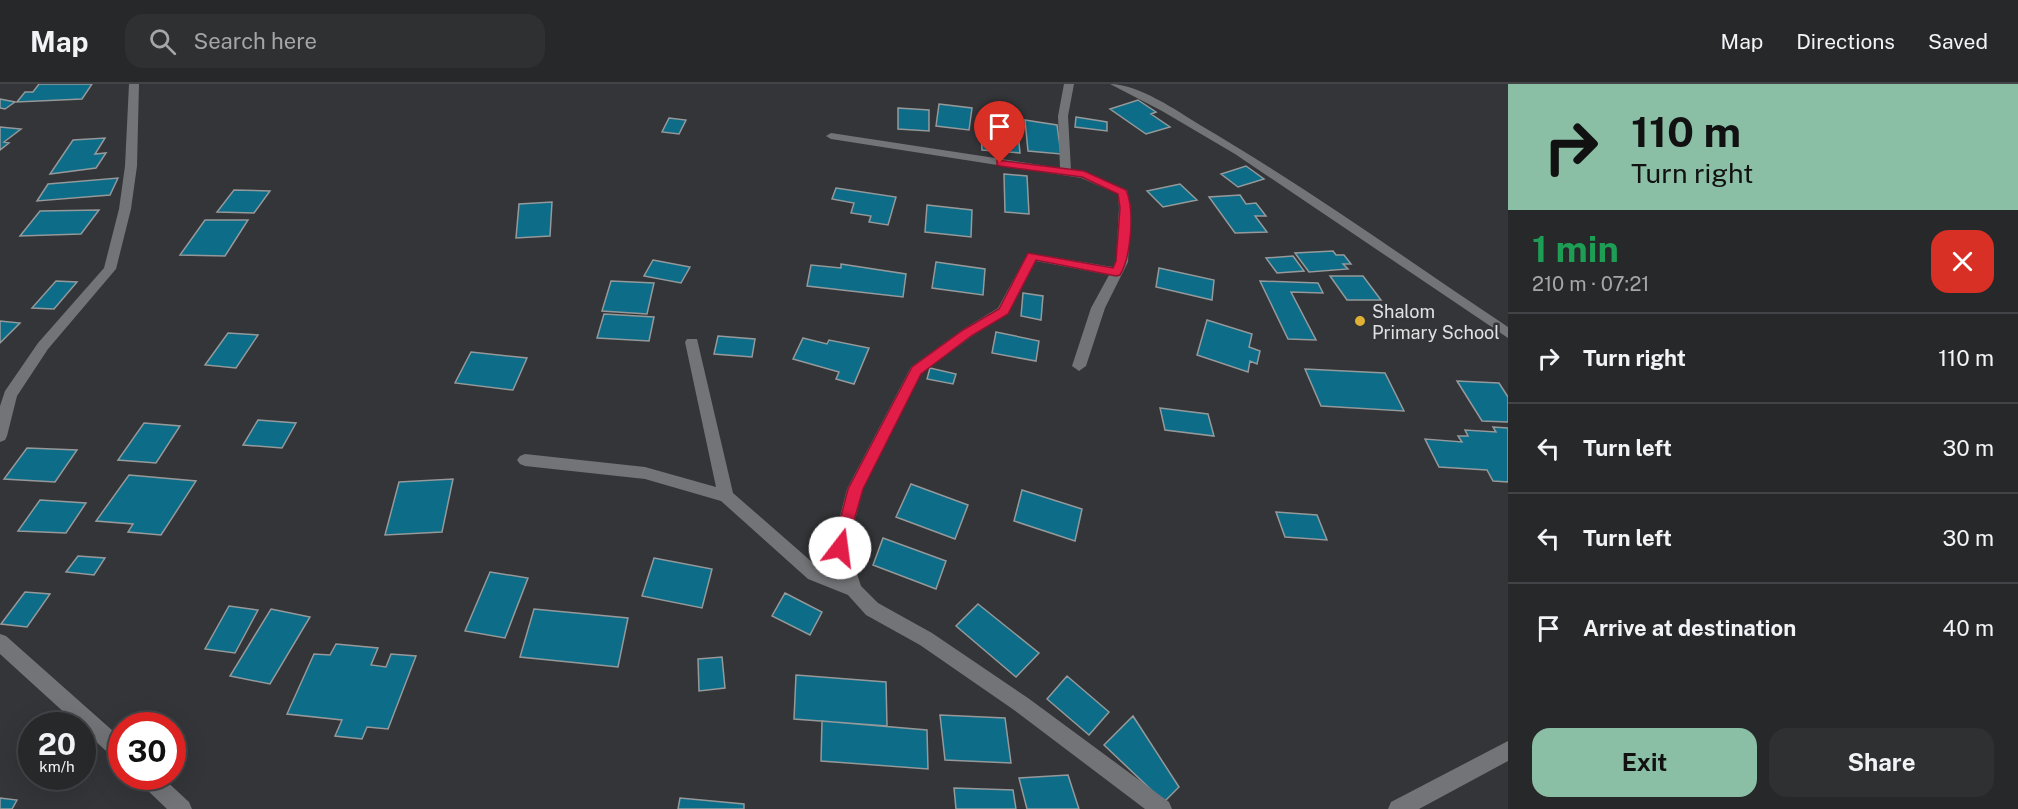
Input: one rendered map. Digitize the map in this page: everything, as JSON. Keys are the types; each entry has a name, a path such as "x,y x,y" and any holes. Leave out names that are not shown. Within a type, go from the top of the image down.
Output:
{"street":[{"path":"0,436 10,395 43,346 110,269 125,209 131,166 134,84"},
{"path":"1066,172 1063,116 1069,84"},
{"path":"1115,84 1166,108 1239,152 1508,333"},
{"path":"831,136 1084,174 1122,192 1125,208 1122,261 1094,318 1079,366"},
{"path":"854,590 840,548 855,489 916,371 967,333 1003,311 1032,256 1116,272"},
{"path":"692,342 726,496"},
{"path":"525,460 645,473 726,496 814,574 854,590 872,609 926,639 1021,704 1162,809"},
{"path":"0,642 108,739"},
{"path":"1398,809 1508,751"},
{"path":"162,790 182,809"}],"building":[{"path":"39,84 92,84 82,99 17,102 25,92 33,92"},
{"path":"0,99 15,102 5,109 0,108"},
{"path":"1138,100 1156,112 1151,114 1170,127 1146,134 1110,109"},
{"path":"939,104 972,108 969,130 936,126"},
{"path":"898,108 929,110 929,131 898,129"},
{"path":"1076,117 1107,122 1107,131 1075,127"},
{"path":"669,118 686,120 679,134 662,132"},
{"path":"980,120 1017,123 1020,153 982,150"},
{"path":"1025,120 1057,125 1061,154 1028,151"},
{"path":"0,127 21,129 4,142 9,143 0,150"},
{"path":"105,138 95,154 106,153 96,168 50,174 73,140"},
{"path":"1246,166 1264,179 1238,187 1221,174"},
{"path":"1004,174 1027,176 1029,214 1005,212"},
{"path":"118,178 110,195 37,201 48,184"},
{"path":"1180,184 1197,200 1163,207 1147,191"},
{"path":"836,188 896,197 888,225 869,222 871,216 851,213 854,203 832,199"},
{"path":"234,190 270,191 254,213 217,212"},
{"path":"1240,195 1246,204 1256,203 1266,216 1255,216 1267,232 1235,233 1209,197"},
{"path":"552,202 550,236 516,238 519,204"},
{"path":"927,205 972,210 971,237 925,232"},
{"path":"99,210 81,234 20,236 40,211"},
{"path":"205,220 248,220 225,256 180,255"},
{"path":"1333,251 1336,255 1344,255 1351,264 1343,264 1348,269 1309,272 1295,253"},
{"path":"1293,256 1304,271 1277,273 1266,258"},
{"path":"653,260 690,267 681,283 644,276"},
{"path":"936,262 985,269 983,295 932,288"},
{"path":"841,264 906,274 903,297 807,286 811,265 841,268"},
{"path":"1159,268 1214,280 1212,300 1156,287"},
{"path":"1330,276 1363,276 1381,300 1347,300"},
{"path":"56,281 77,282 54,309 32,308"},
{"path":"611,281 654,283 647,314 602,311"},
{"path":"1260,281 1318,283 1323,293 1291,292 1316,340 1288,339"},
{"path":"1023,293 1043,296 1041,320 1021,316"},
{"path":"604,314 654,317 649,341 597,338"},
{"path":"1207,320 1252,334 1249,347 1260,351 1257,364 1250,361 1248,372 1197,355"},
{"path":"0,321 20,323 0,343"},
{"path":"996,332 1039,341 1036,361 992,353"},
{"path":"228,333 258,335 236,368 205,365"},
{"path":"718,336 755,339 752,357 714,354"},
{"path":"803,338 827,344 829,340 869,348 854,384 836,379 839,372 793,359"},
{"path":"471,352 527,358 513,390 455,383"},
{"path":"930,368 956,374 953,384 927,379"},
{"path":"1305,369 1385,373 1404,411 1321,406"},
{"path":"1457,381 1499,383 1508,397 1508,422 1482,421"},
{"path":"1160,408 1208,414 1214,436 1165,430"},
{"path":"258,420 296,423 282,448 243,445"},
{"path":"144,423 180,426 156,463 118,460"},
{"path":"1493,427 1508,428 1508,482 1493,481 1487,470 1439,467 1425,439 1462,442 1458,436 1468,436 1465,430 1496,432"},
{"path":"27,448 77,450 55,482 4,479"},
{"path":"129,475 196,481 161,535 128,532 133,524 96,521"},
{"path":"453,479 442,532 385,535 399,482"},
{"path":"911,484 968,505 955,539 896,517"},
{"path":"1022,490 1082,509 1075,541 1014,521"},
{"path":"40,500 86,503 66,533 18,531"},
{"path":"1276,512 1317,515 1327,540 1285,537"},
{"path":"883,538 946,561 936,589 873,565"},
{"path":"78,556 105,558 94,575 66,572"},
{"path":"654,558 712,569 702,608 642,596"},
{"path":"490,572 528,578 505,638 465,631"},
{"path":"25,592 50,594 27,627 1,624"},
{"path":"785,593 822,612 810,635 772,616"},
{"path":"978,604 1039,653 1016,677 956,626"},
{"path":"229,606 258,610 235,653 205,649"},
{"path":"271,609 310,617 270,684 230,676"},
{"path":"534,609 628,618 618,667 520,657"},
{"path":"336,644 378,648 371,665 386,667 391,654 416,656 388,729 367,727 362,739 335,736 342,720 287,714 314,654 330,655"},
{"path":"722,657 725,688 699,691 698,659"},
{"path":"796,675 886,682 887,726 794,719"},
{"path":"1067,676 1109,712 1089,735 1047,699"},
{"path":"940,715 1005,718 1011,763 945,760"},
{"path":"1133,716 1179,787 1164,802 1104,745"},
{"path":"822,721 927,730 928,769 821,761"},
{"path":"1068,775 1079,809 1027,809 1019,778"},
{"path":"954,788 1013,790 1016,809 956,809"},
{"path":"0,798 17,800 12,809 0,809"},
{"path":"680,798 744,804 744,809 678,809"}],"place":[{"name":"Shalom Primary School","path":"1360,321"}],"route":[{"path":"840,548 855,489 916,371 967,333 1003,311 1032,256 1116,272 1122,261 1125,208 1122,192 1084,174 1000,163"}]}
